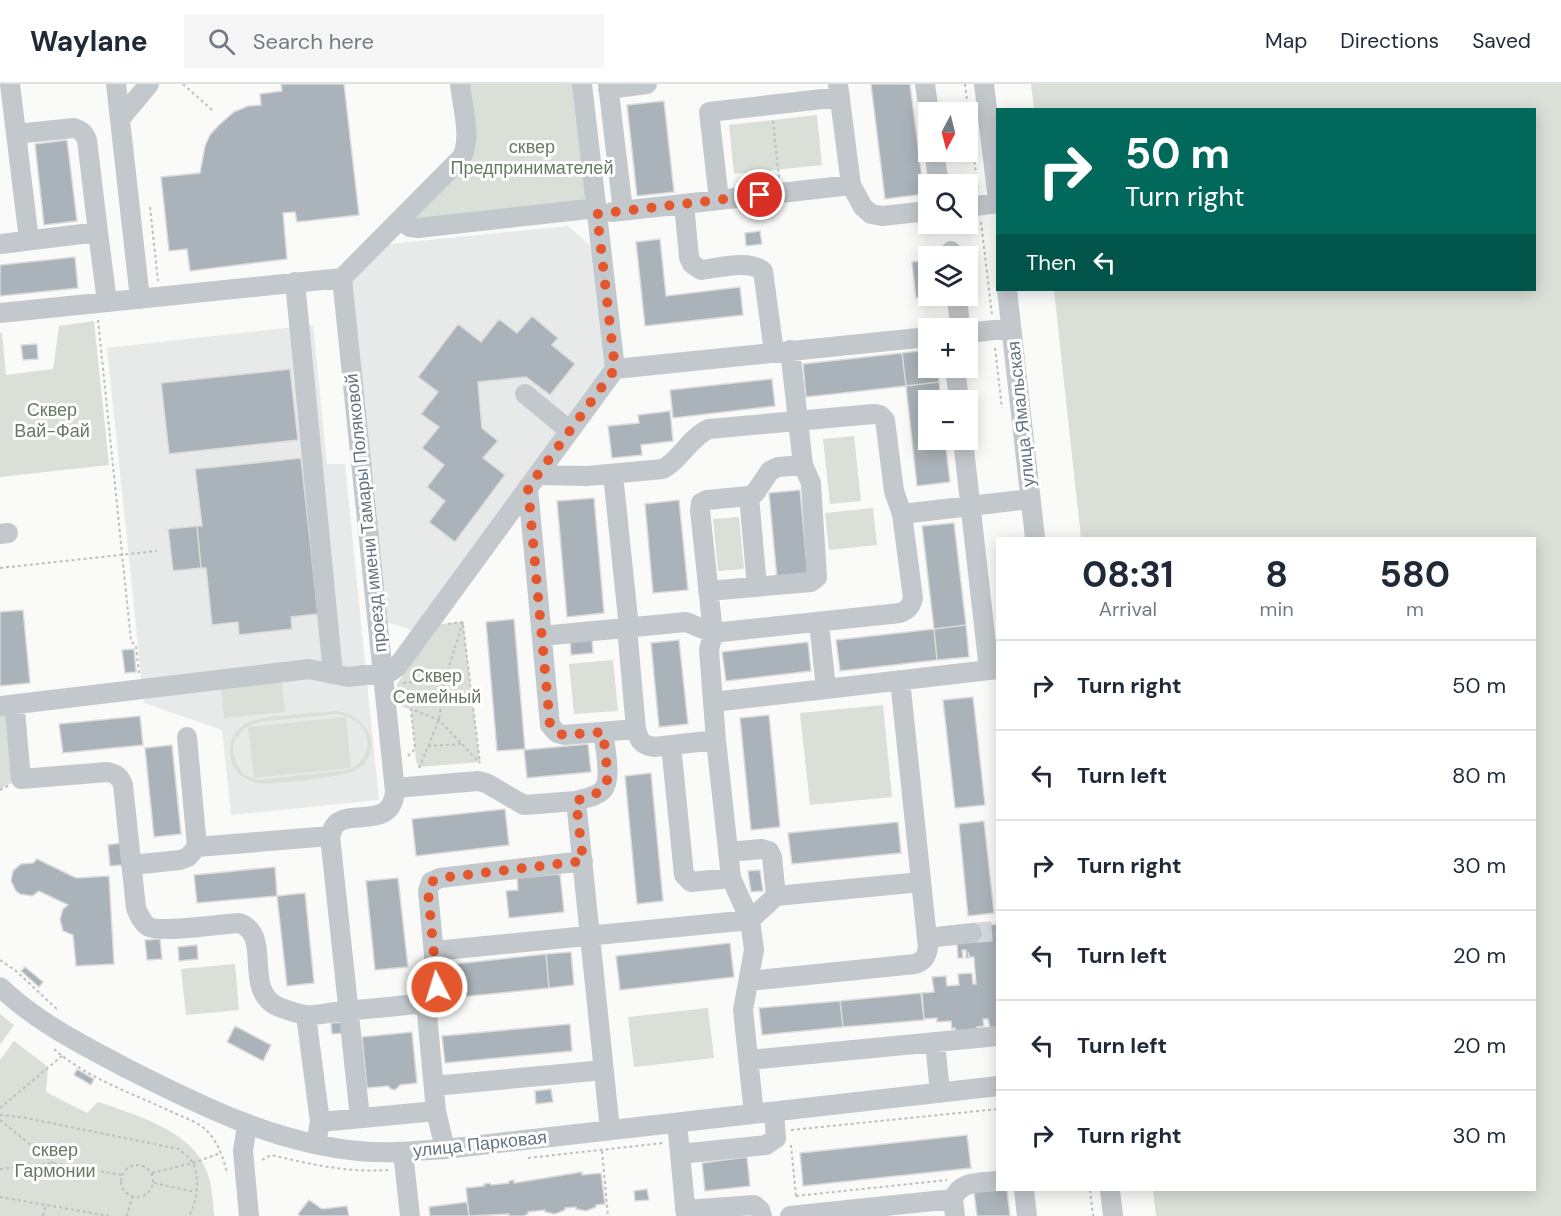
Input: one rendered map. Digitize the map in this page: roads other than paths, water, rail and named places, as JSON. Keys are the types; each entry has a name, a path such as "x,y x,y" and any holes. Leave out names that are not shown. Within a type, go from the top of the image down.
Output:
{"street":[{"path":"10,84 29,240"},
{"path":"116,84 150,298"},
{"path":"120,119 149,84"},
{"path":"0,313 102,309 150,298 342,278 458,163 466,149 460,84"},
{"path":"9,705 309,669 348,676 389,679 390,672 397,667 615,369 582,84"},
{"path":"623,210 608,86 647,84"},
{"path":"926,84 928,102"},
{"path":"984,84 985,204"},
{"path":"719,200 709,112 772,105 839,91 851,186 862,207 882,216 918,212"},
{"path":"16,134 74,128 85,134 98,232 102,309"},
{"path":"400,219 410,227 418,228 623,210 851,186"},
{"path":"684,204 689,257 696,268 701,270 748,265 756,266 762,272 798,421 803,465 811,483 818,577 811,582 708,591"},
{"path":"0,244 98,232"},
{"name":"проезд имени Тамары Поляковой","path":"342,278 389,679 395,788"},
{"path":"295,282 333,674"},
{"name":"улица Ямальская","path":"1007,291 1002,329 1035,537"},
{"path":"978,332 1002,329"},
{"path":"615,369 918,338"},
{"path":"525,394 570,431"},
{"path":"533,481 663,469 671,465 701,433 709,429 880,415 887,427 892,480 902,514 913,598 907,610 900,613 819,623 713,633 686,622 542,636"},
{"path":"713,702 993,670 964,450"},
{"path":"762,1216 760,1210 754,1205 686,1213 678,1139 766,1145 783,1131 764,1113 748,1060 743,1010 754,958 750,920 731,878 716,740 709,650 713,633 700,510 701,503 707,500 749,496 755,493 770,471 778,467 803,465"},
{"path":"613,474 636,729 639,740 654,747 716,740"},
{"path":"533,481 550,725 557,733 564,735 636,729"},
{"path":"749,496 757,587"},
{"path":"902,514 1030,500"},
{"path":"819,623 826,689"},
{"path":"749,981 915,964 922,962 927,956 900,680"},
{"path":"9,705 15,711 21,779 107,772 121,778 136,908 141,919 150,927 164,928 239,923 247,926 252,931 255,940 260,988 264,996 279,1007 306,1015 426,1003 432,1000 437,987 428,891 431,882 440,878 583,861"},
{"path":"360,1118 330,836 336,824 384,813 395,799 395,788 467,781 481,772 524,805 576,801 594,796 606,786 608,778 603,732"},
{"path":"187,737 197,847"},
{"path":"671,745 684,875 691,882 731,878"},
{"path":"576,801 610,1130"},
{"path":"131,865 180,860 188,857 197,847 330,836"},
{"path":"728,852 762,849 769,851 772,857 776,896"},
{"path":"434,951 750,920 776,896 921,882"},
{"path":"927,938 972,933"},
{"name":"улица Парковая","path":"0,987 30,1013 65,1035 212,1111 246,1125 316,1144 361,1151 403,1152 446,1149 610,1130 678,1139 764,1113 996,1086"},
{"path":"426,1003 436,1111 446,1149"},
{"path":"306,1015 320,1122 316,1144"},
{"path":"748,1060 996,1036"},
{"path":"935,1042 940,1093"},
{"path":"434,1086 604,1070"},
{"path":"320,1122 436,1111"},
{"path":"246,1125 243,1151 249,1216"},
{"path":"403,1152 410,1216"},
{"path":"790,1216 953,1198 961,1186 996,1181"},
{"path":"1024,1191 1027,1216"},
{"path":"1110,1191 1113,1216"}],"tunnel":[{"path":"972,933 996,931"}],"park label":[{"name":"сквер Предпринимателей","path":"532,157"},
{"name":"Сквер Вай-Фай","path":"52,420"},
{"name":"Сквер Семейный","path":"437,686"},
{"name":"сквер Гармонии","path":"55,1160"}]}
